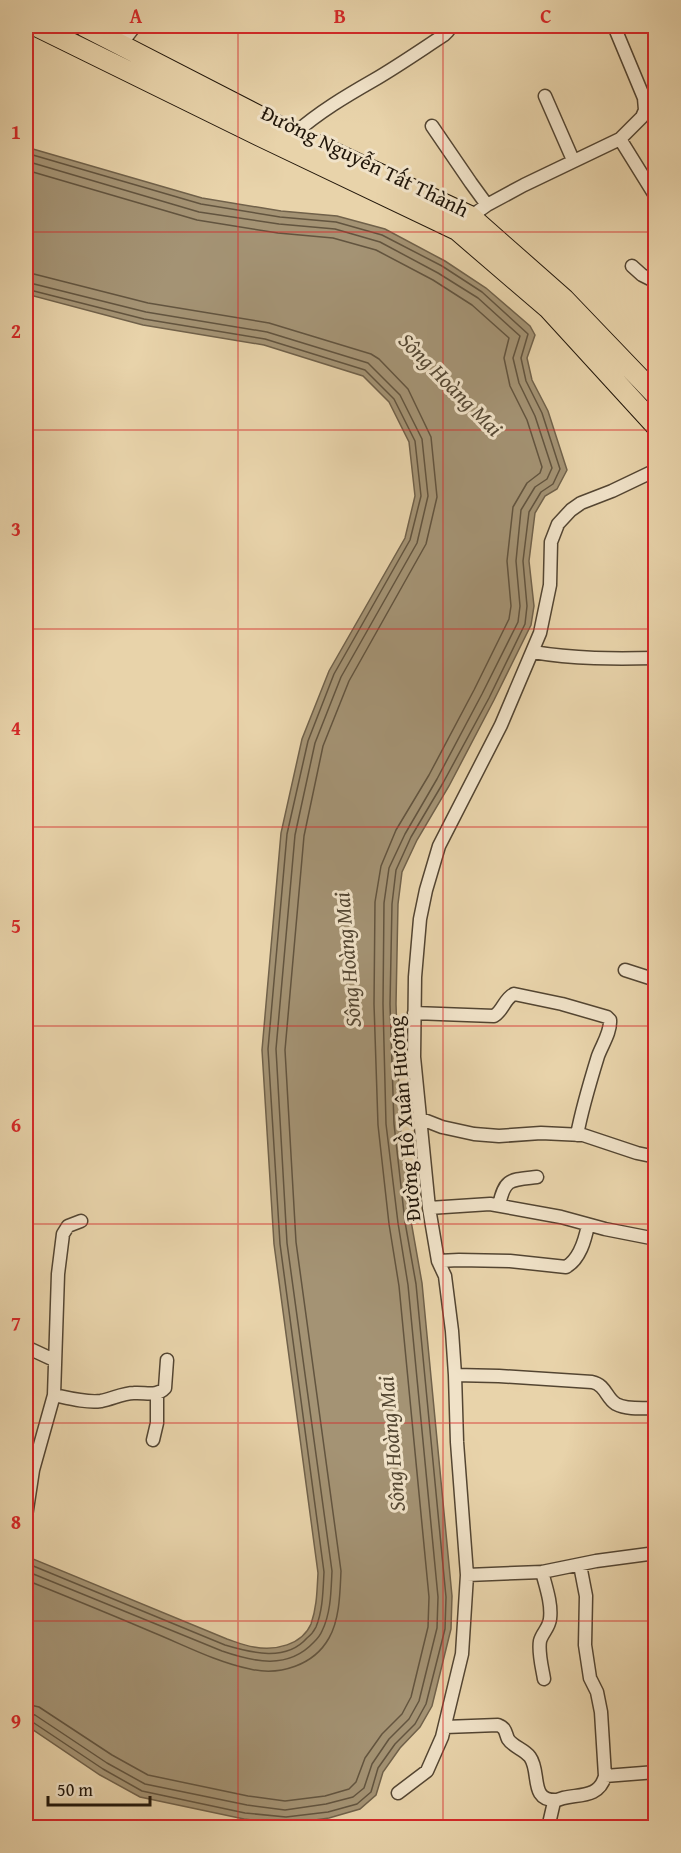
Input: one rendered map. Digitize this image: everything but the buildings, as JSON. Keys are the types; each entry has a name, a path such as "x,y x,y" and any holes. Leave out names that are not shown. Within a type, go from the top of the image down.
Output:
{"highway":[{"name":"Đường Nguyễn Tất Thành","path":"36,26 262,137 464,223 549,309 656,426"},
{"name":"Đường Nguyễn Tất Thành","path":"84,26 464,223 564,299 656,395"}],"street":[{"path":"121,44 135,26"},
{"path":"294,134 312,118 444,35 448,31 447,26"},
{"path":"464,223 488,205 573,160 620,139 642,117 645,104 614,26"},
{"path":"545,96 573,160"},
{"path":"432,126 488,205"},
{"path":"620,139 656,197"},
{"path":"632,266 642,275 656,282"},
{"name":"Đường Hồ Xuân Hương","path":"398,1793 427,1771 442,1737 462,1654 467,1575 457,1442 455,1375 445,1276 438,1261 429,1208 414,1057 414,1013 420,919 439,846 501,725 533,652 548,601 551,542 558,524 581,503 656,470"},
{"path":"533,652 586,658 656,658"},
{"path":"626,970 656,980"},
{"path":"414,1013 494,1016 500,1012 509,996 514,994 562,1004 607,1017 610,1020 610,1027 599,1054 577,1135"},
{"path":"419,1118 442,1127 474,1134 500,1136 541,1133 591,1137 656,1157"},
{"path":"500,1205 504,1186 508,1183 537,1177"},
{"path":"429,1208 500,1205 656,1239"},
{"path":"26,1516 33,1470 54,1395 59,1256 63,1234 68,1227 81,1221"},
{"path":"438,1261 510,1261 566,1267 580,1252 588,1225"},
{"path":"26,1347 54,1360"},
{"path":"54,1395 100,1401 132,1392 157,1394 165,1388 167,1360"},
{"path":"455,1375 592,1382 602,1385 619,1406 656,1408"},
{"path":"153,1440 157,1394"},
{"path":"467,1575 542,1572 656,1553"},
{"path":"445,1727 502,1726 510,1741 530,1757 537,1786 541,1795 546,1799 577,1797 601,1786 605,1776 601,1712 597,1692 590,1678 585,1645 586,1596 580,1565"},
{"path":"542,1572 550,1617 539,1647 544,1679"},
{"path":"605,1776 656,1772"},
{"path":"548,1827 556,1800"}],"water":[{"name":"Sông Hoàng Mai","path":"26,147 202,198 281,211 337,216 385,229 445,261 486,288 530,326 535,335 527,358 532,380 548,411 567,470 557,489 545,496 535,513 529,561 534,606 531,625 494,700 449,786 417,840 402,872 398,904 396,1004 400,1123 411,1221 422,1283 452,1596 451,1629 432,1706 420,1727 400,1748 383,1772 376,1795 360,1809 329,1818 286,1824 244,1819 140,1797 100,1775 26,1725 26,1556 247,1646 270,1648 287,1645 301,1637 311,1624 316,1605 318,1573 274,1244 262,1050 281,833 302,739 329,671 405,538 415,496 409,442 389,402 363,376 264,345 143,325 26,294"}]}
